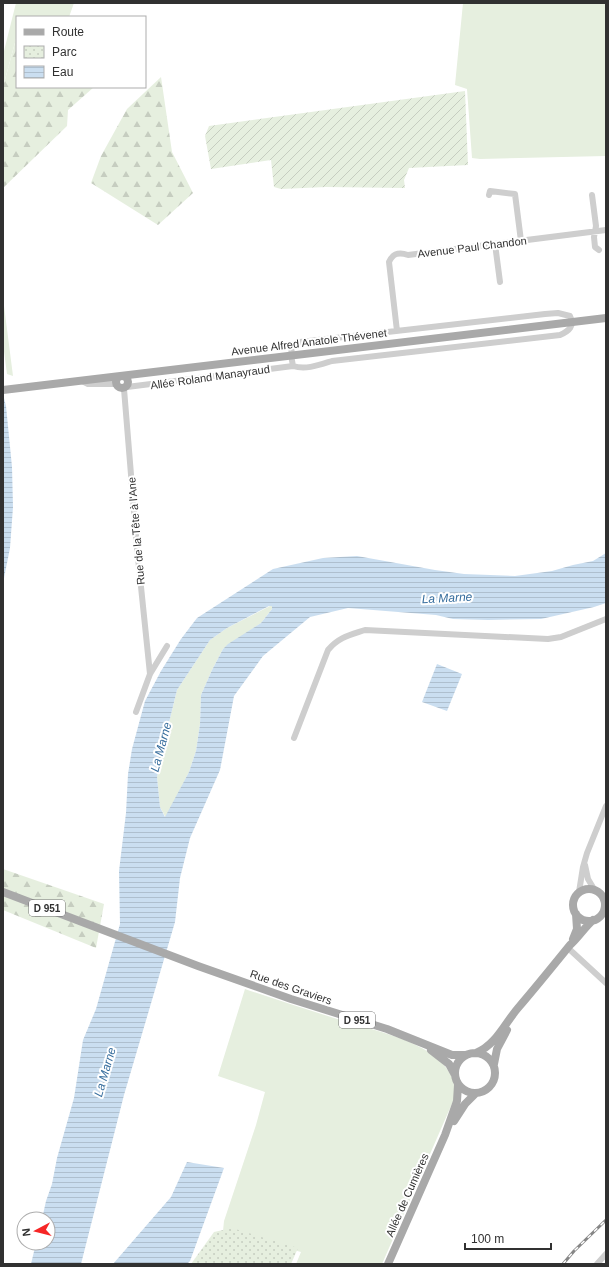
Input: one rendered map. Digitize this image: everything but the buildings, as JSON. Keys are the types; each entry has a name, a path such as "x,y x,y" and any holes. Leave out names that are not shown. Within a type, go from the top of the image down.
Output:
{"main road":[{"name":"Avenue Alfred Anatole Thévenet","path":"3,390 82,381 125,383 138,374 606,318"},
{"path":"116,384 117,378 125,383"},
{"path":"529,996 501,1040 497,1049 494,1064 496,1071 493,1085 482,1093 474,1094 465,1091 458,1085 455,1075 458,1064 466,1055 476,1053 486,1048 494,1040 517,1009 569,947 599,917 604,909 605,901 594,889 584,889 574,897 573,906 576,914 577,929 569,947"},
{"name":"Rue des Graviers","path":"3,892 198,966 291,999 387,1029 452,1055 466,1055"},
{"path":"576,914 583,920 599,917"},
{"name":"Rue des Graviers","path":"423,1044 445,1061 455,1075"},
{"path":"476,1053 486,1056 494,1064"},
{"name":"Allée de Cumières","path":"388,1264 445,1135 457,1101 458,1085"},
{"name":"Allée de Cumières","path":"445,1135 465,1104 474,1094"}],"street":[{"path":"489,195 490,191 515,194 521,241"},
{"path":"592,195 595,247 599,250"},
{"name":"Avenue Paul Chandon","path":"397,331 388,262 393,255 399,253 408,255 606,230"},
{"path":"495,244 500,282"},
{"path":"293,366 291,355 292,347 300,342 545,314 558,313 570,316 572,321"},
{"name":"Allée Roland Manayraud","path":"125,383 293,366 300,368 332,361 560,335 567,332 571,327 572,321"},
{"path":"82,381 88,384 116,384"},
{"name":"Rue de la Tête à l'Ane","path":"125,383 136,540 150,674"},
{"path":"294,738 328,650 336,641 352,634 365,630 548,639 561,637 606,619"},
{"path":"136,712 150,674 167,646"},
{"path":"579,892 585,862 606,806"},
{"path":"585,862 588,879 594,889"},
{"path":"569,947 606,983"},
{"path":"597,1264 606,1254"}],"green space":[{"path":"16,3 74,3 69,16 16,16 16,39 3,87 3,55"},
{"path":"463,3 606,3 606,156 472,158 467,89 455,85"},
{"path":"16,39 16,88 93,88 68,110 67,126 3,188 3,87"},
{"path":"161,77 172,152 193,193 158,225 91,183 101,156 127,109"},
{"path":"465,91 468,165 409,168 404,180 405,188 326,187 281,189 274,187 271,160 211,169 205,136 209,126"},
{"path":"3,298 13,376 7,374 3,344"},
{"path":"272,606 272,609 261,623 223,649 212,670 201,695 200,724 196,751 189,772 166,818 160,807 157,777 177,690 210,640 227,628"},
{"path":"3,869 104,904 96,948 3,910"},
{"path":"245,989 311,1011 382,1032 414,1044 438,1059 447,1069 453,1080 455,1092 454,1099 382,1264 296,1264 301,1252 223,1231 224,1221 256,1125 265,1092 218,1076"},
{"path":"232,1228 298,1248 291,1264 191,1264 214,1232"}],"water":[{"path":"3,394 6,406 12,467 13,507 10,548 3,583"},
{"name":"La Marne","path":"606,553 606,603 541,619 453,619 436,615 348,608 310,617 263,656 234,696 220,770 190,838 180,878 175,922 124,1095 81,1264 31,1264 34,1251 56,1251 56,1211 44,1211 74,1098 83,1040 96,1009 120,924 119,871 126,813 128,774 132,749 145,701 161,671 181,639 197,618 273,569 323,558 357,556 464,574 515,576 552,571 593,561","holes":["269,606 272,606 272,609 261,623 228,644 223,649 212,670 201,695 200,724 196,751 189,772 165,817 160,807 157,777 177,690 210,640 227,628"]},
{"path":"437,664 462,674 447,711 422,702"},
{"path":"187,1162 224,1168 190,1261 187,1264 113,1264 171,1197"}],"railway":[{"path":"563,1264 574,1251 606,1220"}]}
